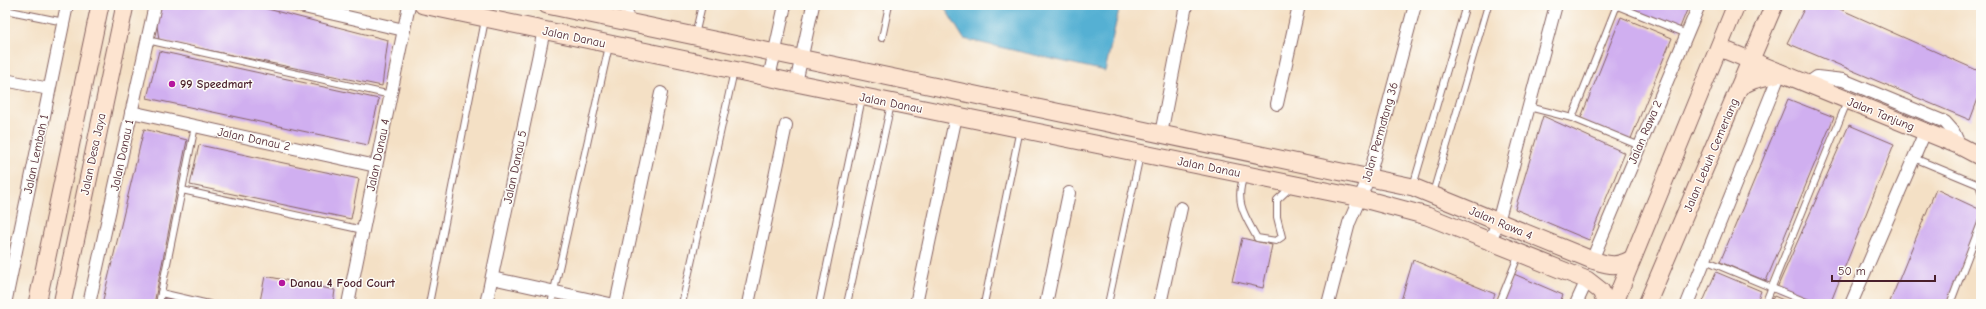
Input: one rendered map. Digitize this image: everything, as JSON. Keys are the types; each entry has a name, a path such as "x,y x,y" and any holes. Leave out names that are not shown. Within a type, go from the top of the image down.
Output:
{"street":[{"name":"Jalan Lembah 1","path":"6,304 67,5"},
{"name":"Jalan Desa Jaya","path":"37,304 100,5"},
{"name":"Jalan Desa Jaya","path":"62,304 125,5"},
{"name":"Jalan Danau 1","path":"89,304 155,5"},
{"path":"295,5 404,30"},
{"name":"Jalan Danau 4","path":"348,304 409,5"},
{"name":"Jalan Danau","path":"423,5 796,84 1360,198"},
{"name":"Jalan Danau","path":"547,5 627,13 695,36 1369,177"},
{"path":"769,78 785,5"},
{"path":"796,84 813,5"},
{"path":"1161,134 1186,5"},
{"path":"1277,104 1299,5"},
{"name":"Jalan Permatang 36","path":"1328,304 1345,233 1369,177 1415,5"},
{"path":"1490,241 1498,222 1556,5"},
{"name":"Jalan Rawa 2","path":"1592,260 1699,5"},
{"path":"1614,304 1720,48 1736,5"},
{"name":"Jalan Lebuh Cemerlang","path":"1647,304 1774,5"},
{"name":"Jalan Danau 5","path":"486,304 544,30"},
{"name":"Jalan Tanjung","path":"1720,48 1960,146 1981,157"},
{"path":"1740,86 1753,80 1780,73"},
{"path":"1687,304 1780,73"},
{"path":"1808,84 1817,77 1843,80 1945,122 1953,130 1960,146"},
{"path":"5,80 49,89"},
{"path":"616,304 660,93"},
{"name":"Jalan Danau 2","path":"131,112 376,166"},
{"path":"916,304 956,116"},
{"path":"748,304 786,125"},
{"path":"1851,304 1925,132"},
{"name":"Jalan Rawa 4","path":"1369,177 1413,187 1432,194 1592,260 1611,265 1621,265 1632,259"},
{"path":"1046,304 1070,194"},
{"name":"Jalan Rawa 4","path":"1360,198 1427,216 1586,280 1601,291 1606,304"},
{"path":"1160,304 1181,208"},
{"path":"492,278 610,304"},
{"path":"1576,304 1586,280"}],"lane":[{"path":"695,36 702,5"},
{"path":"882,38 889,5"},
{"path":"1413,187 1466,5"},
{"path":"1432,194 1488,5"},
{"path":"1572,118 1616,5 1687,34"},
{"path":"5,10 64,22"},
{"path":"429,304 485,18"},
{"path":"147,40 391,95"},
{"path":"551,304 609,44"},
{"path":"682,304 734,70"},
{"path":"819,304 862,97"},
{"path":"1764,304 1847,100"},
{"path":"847,304 891,103"},
{"path":"1529,107 1572,118 1640,146"},
{"path":"159,304 195,126"},
{"path":"984,304 1020,129"},
{"path":"1108,304 1141,153"},
{"path":"1914,158 1979,185 1981,191"},
{"path":"1245,174 1239,188 1241,210 1257,238 1276,242 1282,237 1277,217 1278,200 1294,184"},
{"path":"182,190 363,230"},
{"path":"1950,304 1981,223"},
{"path":"1498,304 1519,253"},
{"path":"1705,260 1811,304"},
{"path":"161,294 209,304"}],"water":[{"path":"943,5 1120,5 1105,71 964,39"}],"building":[{"path":"154,5 252,5 388,40 382,86 159,40"},
{"path":"1632,5 1689,5 1679,30 1630,9"},
{"path":"1806,5 1831,5 1981,72 1981,91 1970,120 1787,43"},
{"path":"1621,17 1672,38 1630,141 1580,120"},
{"path":"159,51 379,99 368,145 147,98"},
{"path":"1788,99 1834,117 1766,281 1720,262"},
{"path":"1543,116 1625,153 1589,240 1515,209"},
{"path":"1849,125 1894,144 1830,304 1814,304 1777,288"},
{"path":"144,129 187,140 154,304 102,304"},
{"path":"199,145 359,179 351,219 190,185"},
{"path":"1936,189 1981,210 1981,215 1947,304 1889,304"},
{"path":"1242,238 1272,245 1263,288 1232,281"},
{"path":"1413,260 1495,294 1491,304 1400,304"},
{"path":"1716,272 1761,291 1756,304 1702,304"},
{"path":"1514,274 1563,295 1559,304 1501,304"},
{"name":"Danau 4 Food Court","path":"265,276 335,290 333,304 273,304 260,301"},
{"path":"1774,296 1793,304 1770,304"},
{"path":"161,298 188,303 188,304 160,304"}],"place":[{"name":"99 Speedmart","path":"172,84"},
{"name":"Danau 4 Food Court","path":"282,283"}]}
